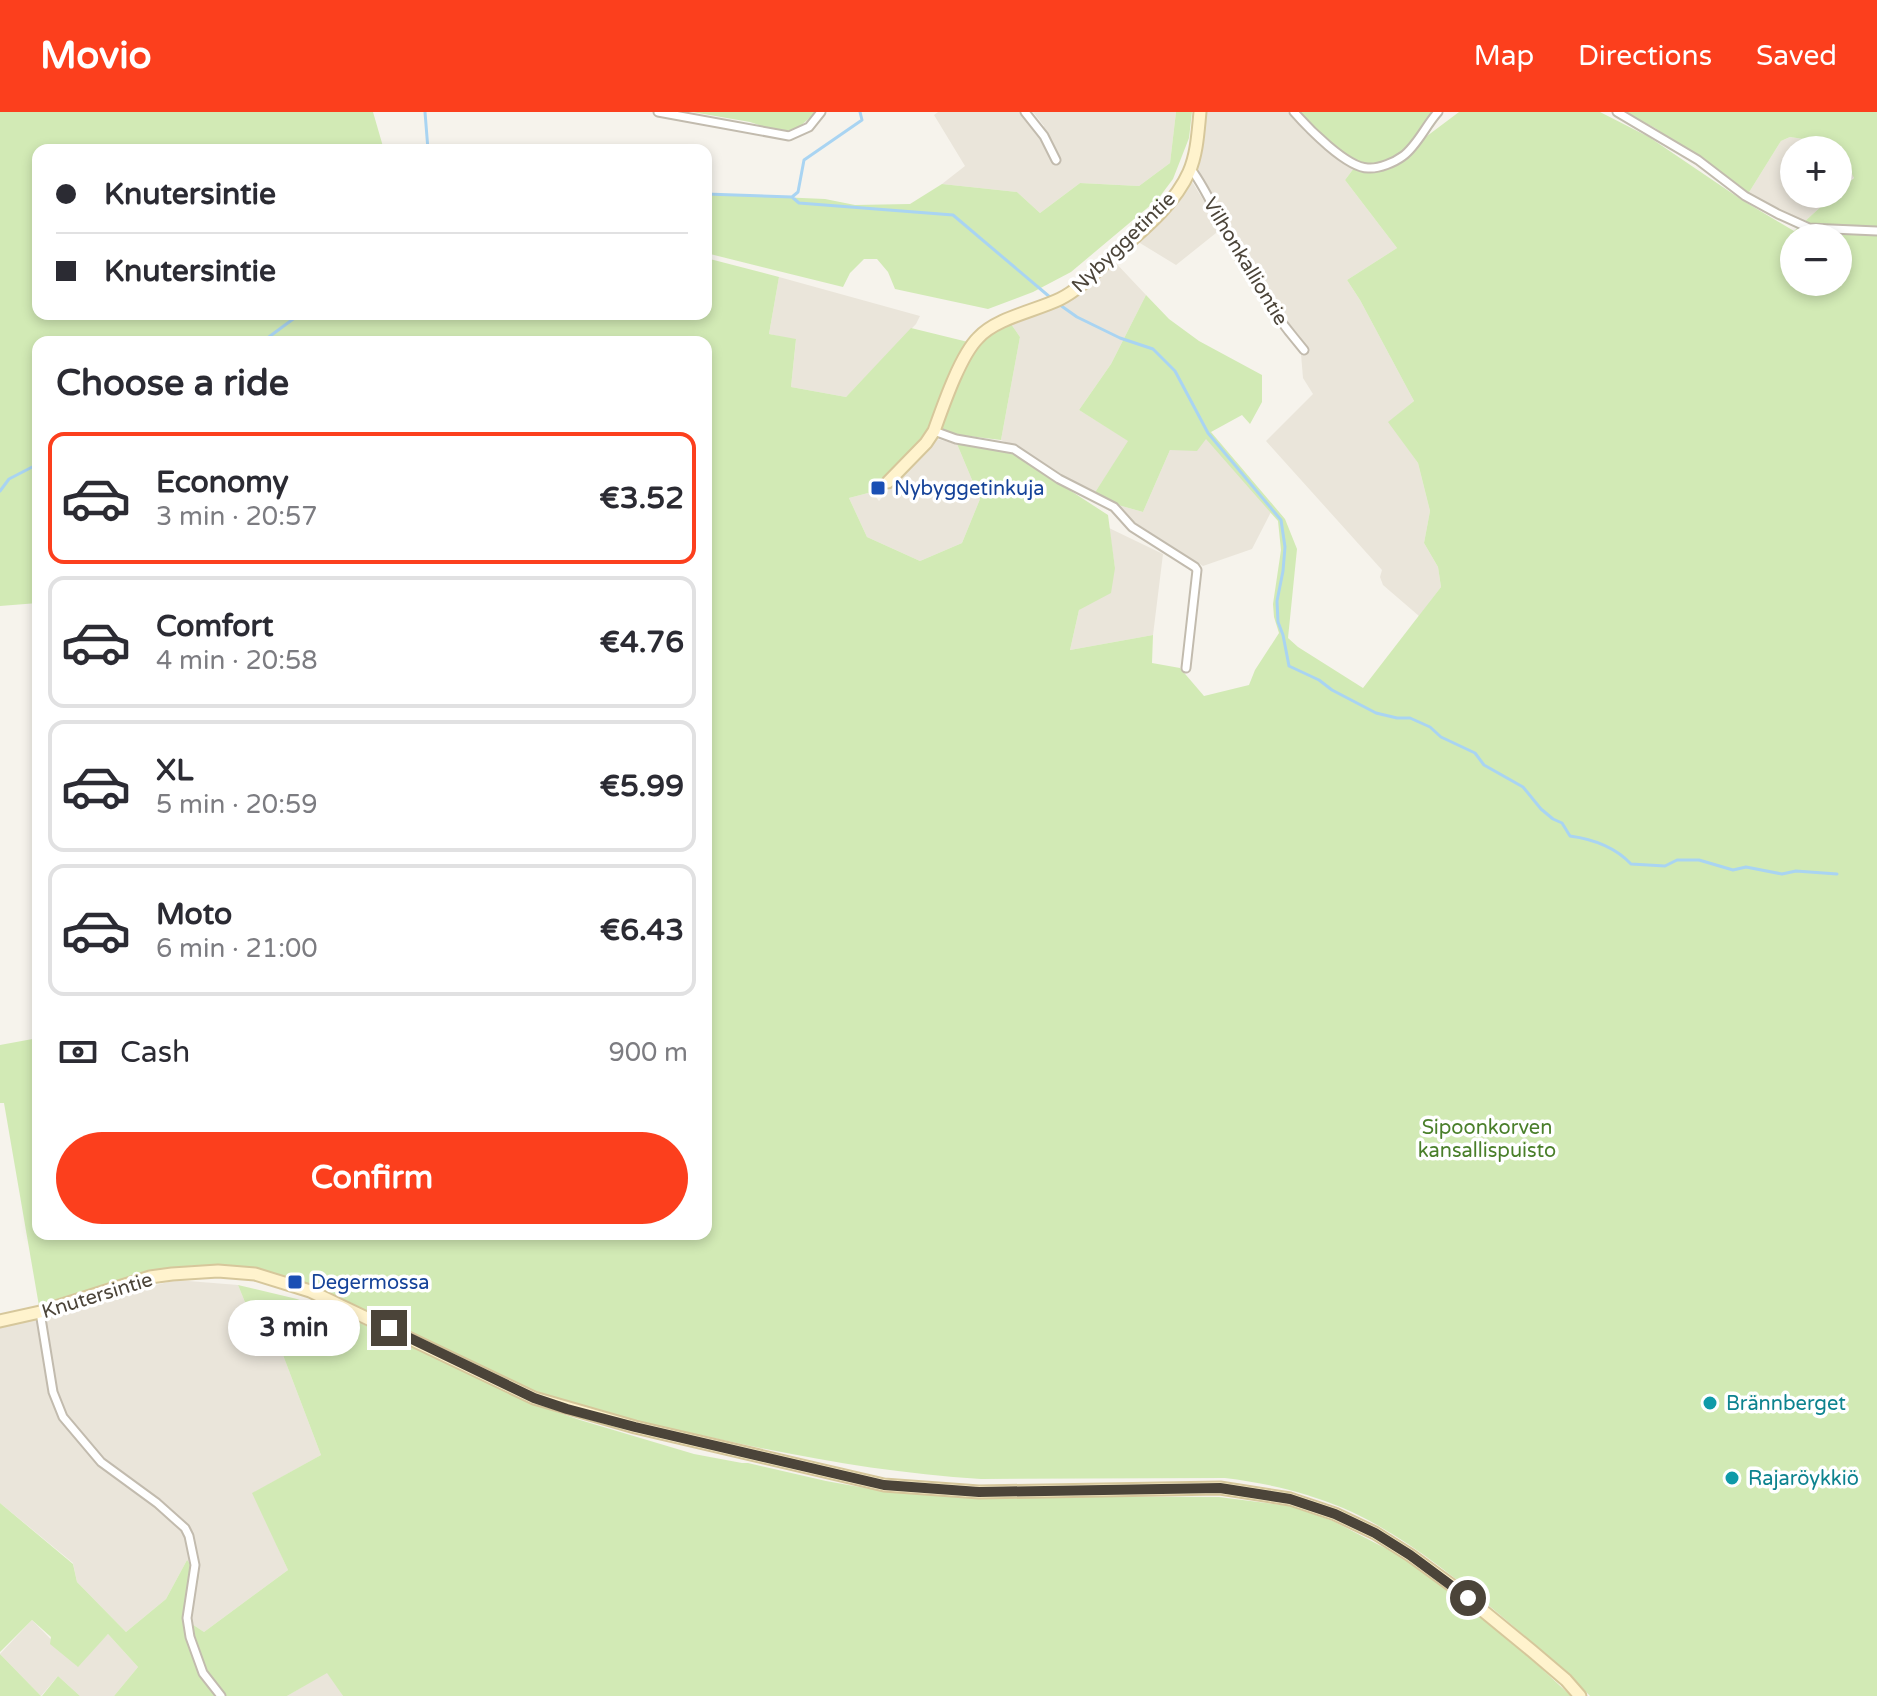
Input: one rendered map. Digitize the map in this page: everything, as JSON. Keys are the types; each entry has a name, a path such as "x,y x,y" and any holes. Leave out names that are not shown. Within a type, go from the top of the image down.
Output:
{"street":[{"path":"658,112 789,136 809,127 821,112"},
{"path":"1025,112 1044,136 1056,160"},
{"name":"Nybyggetintie","path":"888,482 934,431 966,352 976,339 988,328 1072,293 1161,211 1191,169 1200,112"},
{"path":"1294,112 1326,144 1355,165 1368,168 1382,166 1403,156 1438,112"},
{"path":"1617,112 1698,160 1745,196 1778,214 1809,228 1877,231"},
{"name":"Vilhonkalliontie","path":"1191,169 1262,295 1304,350"},
{"path":"934,431 956,439 1014,449 1059,479 1114,507 1132,527 1195,567 1186,668"},
{"name":"Knutersintie","path":"0,1321 40,1312 150,1277 218,1271 255,1274 310,1291 534,1398 635,1427 884,1485 979,1492 1220,1488 1290,1499 1375,1533 1410,1555 1454,1587 1566,1680 1580,1696"},
{"path":"40,1312 55,1399 63,1417 101,1462 157,1503 185,1528 189,1536 195,1565 187,1618 190,1637 203,1673 221,1696"}],"shaded area":[{"path":"938,112 1020,112 1036,132 1044,126 1033,112 1176,112 1170,163 1139,186 1080,183 1040,213 1017,192 942,184 965,166 934,115"},
{"path":"1205,112 1288,112 1328,152 1354,168 1345,180 1397,248 1347,280 1414,401 1389,422 1418,463 1430,511 1424,543 1438,567 1441,587 1419,616 1383,585 1380,577 1382,570 1266,441 1313,394 1303,378 1301,354 1308,348 1278,313 1201,179 1196,163"},
{"path":"1780,143 1780,208 1819,208 1805,221 1748,194"},
{"path":"1191,180 1221,229 1176,265 1135,240"},
{"path":"1113,260 1146,295 1111,364 1079,410 1129,441 1094,494 1001,440 1020,337 1011,324 1054,309 1081,291"},
{"path":"779,277 920,316 916,324 846,397 791,387 796,340 769,334"},
{"path":"933,438 957,444 980,499 962,543 920,561 867,537 849,498 872,492 879,501"},
{"path":"1206,438 1271,512 1252,549 1203,566 1134,522 1118,505 1143,512 1170,450"},
{"path":"1109,528 1163,554 1153,635 1070,650 1079,610 1115,568"},
{"path":"176,1280 238,1285 251,1317 275,1334 321,1455 253,1493 288,1570 204,1632 192,1624 187,1560 166,1599 126,1632 77,1582 73,1563 0,1503 0,1327 48,1317"},
{"path":"32,1620 77,1666 108,1634 138,1667 114,1696 80,1696 58,1676 41,1696 0,1654"},
{"path":"327,1672 343,1696 287,1696"}],"green space":[{"name":"Sipoonkorven kansallispuisto","path":"0,112 373,112 382,144 32,144 32,320 712,320 712,260 779,277 769,334 796,339 791,387 846,397 911,328 968,342 931,426 890,474 876,482 872,492 849,498 867,537 920,561 962,543 980,499 957,444 1014,454 1108,515 1115,568 1111,593 1079,610 1070,650 1153,635 1152,663 1180,668 1204,696 1249,685 1279,633 1273,604 1281,550 1278,521 1206,439 1197,451 1170,450 1143,512 1094,494 1128,441 1079,410 1111,364 1146,295 1169,319 1199,341 1262,375 1262,402 1250,424 1242,415 1211,432 1285,519 1297,549 1288,638 1363,688 1441,587 1438,567 1424,543 1430,511 1418,463 1388,422 1414,401 1347,280 1397,248 1345,180 1354,168 1375,172 1403,160 1427,136 1459,112 1600,112 1649,137 1782,224 1780,296 1852,296 1852,224 1802,224 1819,208 1852,208 1852,136 1780,136 1780,143 1748,194 1655,128 1624,112 1877,112 1877,1696 1590,1696 1499,1614 1424,1555 1364,1518 1314,1497 1270,1485 1225,1478 981,1479 910,1473 735,1443 615,1416 542,1394 301,1283 253,1269 204,1265 162,1270 39,1306 4,1103 0,1103 0,1045 32,1039 32,1240 712,1240 712,336 32,336 32,603 0,606"},
{"path":"692,112 816,112 795,131 773,130 750,122"},
{"path":"1176,112 1192,112 1189,138 1173,179 1158,199 1071,272 1033,292 988,309 895,289 888,272 877,259 864,259 850,273 843,287 712,254 712,194 825,199 855,205 910,204 942,184 1017,192 1040,213 1080,183 1139,186 1170,163"},
{"path":"1300,112 1435,112 1403,153 1381,164 1359,165 1329,143"},
{"path":"1011,324 1020,337 1001,440 943,431 941,423 968,363 991,333"},
{"path":"238,1285 297,1299 358,1322 528,1402 694,1454 882,1491 1023,1496 1219,1497 1290,1506 1333,1521 1408,1560 1451,1591 1571,1696 343,1696 327,1673 287,1696 114,1696 138,1667 108,1634 78,1667 50,1644 51,1637 32,1620 0,1652 0,1503 73,1564 77,1582 126,1632 166,1599 187,1560 199,1576 192,1603 192,1624 204,1632 288,1570 252,1493 321,1455 275,1334 251,1317"},
{"path":"0,1654 41,1696 0,1696"},
{"path":"58,1676 80,1696 42,1696"}],"waterway":[{"path":"425,112 428,144"},
{"path":"792,197 798,192 804,160 862,120 860,112"},
{"path":"712,194 792,197 799,203 953,215 1051,298"},
{"path":"1060,305 1120,338 1153,349 1175,371 1208,433 1281,520 1285,547 1277,601 1278,622 1289,666 1376,713 1410,718 1475,753 1484,765 1523,787 1541,809 1562,823 1570,836 1603,845 1631,864 1665,866 1677,860 1699,860 1733,870 1746,867 1782,874 1796,871 1837,874"},
{"path":"270,336 292,320"},
{"path":"0,491 9,479 32,467"}],"place":[{"name":"Nybyggetinkuja","path":"878,488"},
{"name":"Degermossa","path":"295,1282"},
{"name":"Brännberget","path":"1710,1403"},
{"name":"Rajaröykkiö","path":"1732,1478"}],"route":[{"path":"389,1328 534,1398 567,1409 884,1485 979,1492 1220,1488 1290,1499 1335,1514 1375,1533 1468,1598"}]}
